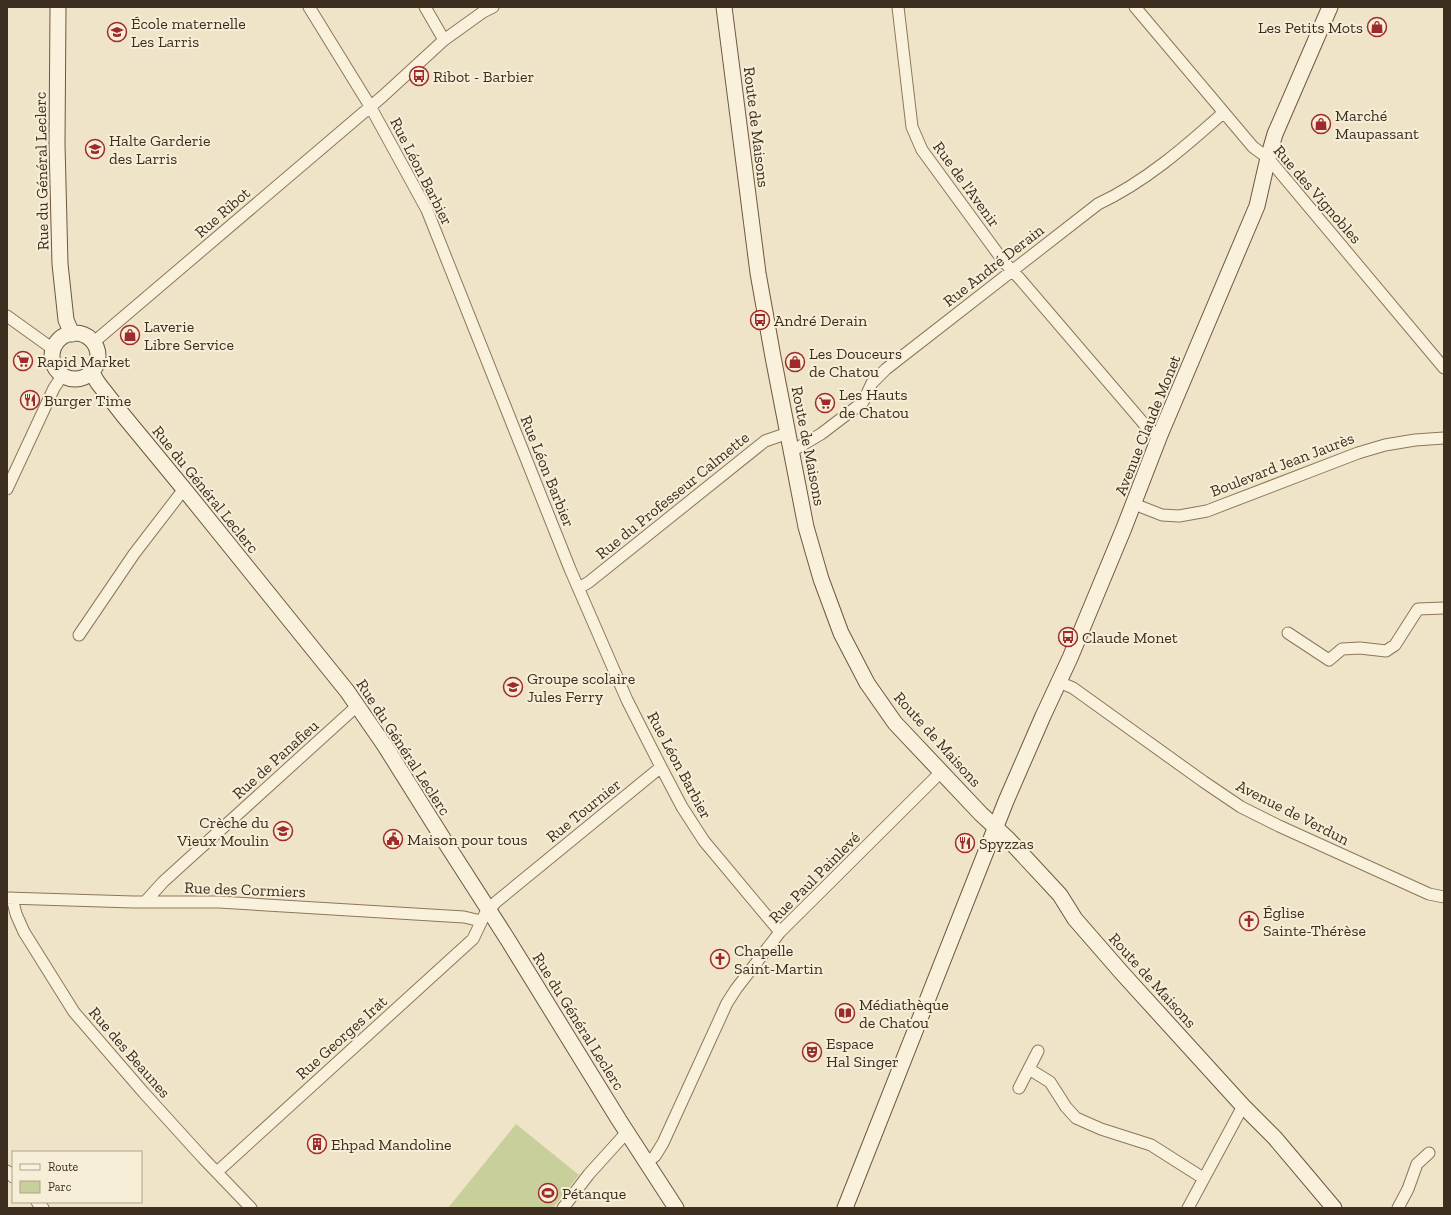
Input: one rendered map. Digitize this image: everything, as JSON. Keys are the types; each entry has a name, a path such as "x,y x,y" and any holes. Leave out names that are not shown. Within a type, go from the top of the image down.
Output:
{"street":[{"name":"Rue du Général Leclerc","path":"58,7 57,144 60,264 66,320 72,334"},
{"name":"Rue Léon Barbier","path":"310,7 370,106 427,210 570,569 624,693 661,767 682,807 704,841 780,932"},
{"path":"425,7 444,40"},
{"name":"Rue Ribot","path":"94,342 383,96 444,40 483,12 493,7"},
{"name":"Route de Maisons","path":"724,7 758,273 806,527 821,579 841,633 867,683 895,723 981,814 1008,839 1060,895 1075,919 1122,973 1243,1106 1275,1138 1334,1208"},
{"name":"Rue de l'Avenir","path":"898,7 912,127 922,150 1004,262 1149,430 1160,435"},
{"name":"Rue des Vignobles","path":"1134,7 1253,147 1268,158 1444,368"},
{"name":"Avenue Claude Monet","path":"1059,682 1134,504 1160,435 1258,202 1275,134 1330,7"},
{"name":"Rue André Derain","path":"792,451 821,434 863,402 872,383 886,369 1012,270 1098,204 1120,194 1180,151 1223,113"},
{"path":"7,316 53,349"},
{"path":"78,333 94,342 98,354 98,361 92,373 81,379 62,376 54,366 52,360 53,349 60,338 66,335 78,333"},
{"name":"Rue du Général Leclerc","path":"92,373 123,415 347,691 394,759 485,915 676,1208"},
{"path":"7,489 54,388 62,376"},
{"name":"Rue du Professeur Calmette","path":"579,588 590,582 765,441 788,433"},
{"name":"Boulevard Jean Jaurès","path":"1134,504 1162,515 1179,516 1206,512 1358,453 1385,445 1415,440 1444,438"},
{"path":"79,635 134,554 184,490"},
{"path":"1288,633 1329,660 1342,649 1360,648 1386,651 1395,645 1418,609 1444,608"},
{"path":"845,1208 1006,801 1059,682"},
{"name":"Avenue de Verdun","path":"1059,682 1073,688 1241,807 1279,826 1429,894 1444,897"},
{"name":"Rue de Panafieu","path":"145,902 163,882 357,706"},
{"name":"Rue Tournier","path":"485,915 502,897 661,767"},
{"name":"Rue Paul Painlevé","path":"646,1163 655,1156 663,1143 727,1003 736,989 780,932 941,772"},
{"name":"Rue des Cormiers","path":"10,898 145,902 219,902 464,916 485,915"},
{"name":"Rue des Beaunes","path":"10,898 24,932 74,1012 144,1092 251,1208"},
{"name":"Rue Georges Irat","path":"217,1172 473,939 485,915"},
{"path":"1019,1088 1038,1051"},
{"path":"1030,1069 1050,1082 1066,1107 1076,1118 1101,1129 1151,1145 1203,1178"},
{"path":"1188,1208 1243,1106"},
{"path":"563,1208 589,1174 627,1132"},
{"path":"1398,1208 1408,1189 1417,1164 1429,1153"}],"green space":[{"path":"516,1124 579,1175 553,1208 448,1208"}],"place":[{"name":"Les Petits Mots","path":"1377,27"},
{"name":"École maternelle Les Larris","path":"117,32"},
{"name":"Ribot - Barbier","path":"419,76"},
{"name":"Marché Maupassant","path":"1321,124"},
{"name":"Halte Garderie des Larris","path":"95,149"},
{"name":"André Derain","path":"760,320"},
{"name":"Laverie Libre Service","path":"130,335"},
{"name":"Rapid Market","path":"23,361"},
{"name":"Les Douceurs de Chatou","path":"795,362"},
{"name":"Burger Time","path":"30,400"},
{"name":"Les Hauts de Chatou","path":"825,403"},
{"name":"Claude Monet","path":"1068,637"},
{"name":"Groupe scolaire Jules Ferry","path":"513,687"},
{"name":"Crèche du Vieux Moulin","path":"283,831"},
{"name":"Maison pour tous","path":"393,839"},
{"name":"Spyzzas","path":"965,843"},
{"name":"Église Sainte-Thérèse","path":"1249,921"},
{"name":"Chapelle Saint-Martin","path":"720,959"},
{"name":"Médiathèque de Chatou","path":"845,1013"},
{"name":"Espace Hal Singer","path":"812,1052"},
{"name":"Ehpad Mandoline","path":"317,1144"},
{"name":"Pétanque","path":"548,1193"}]}
